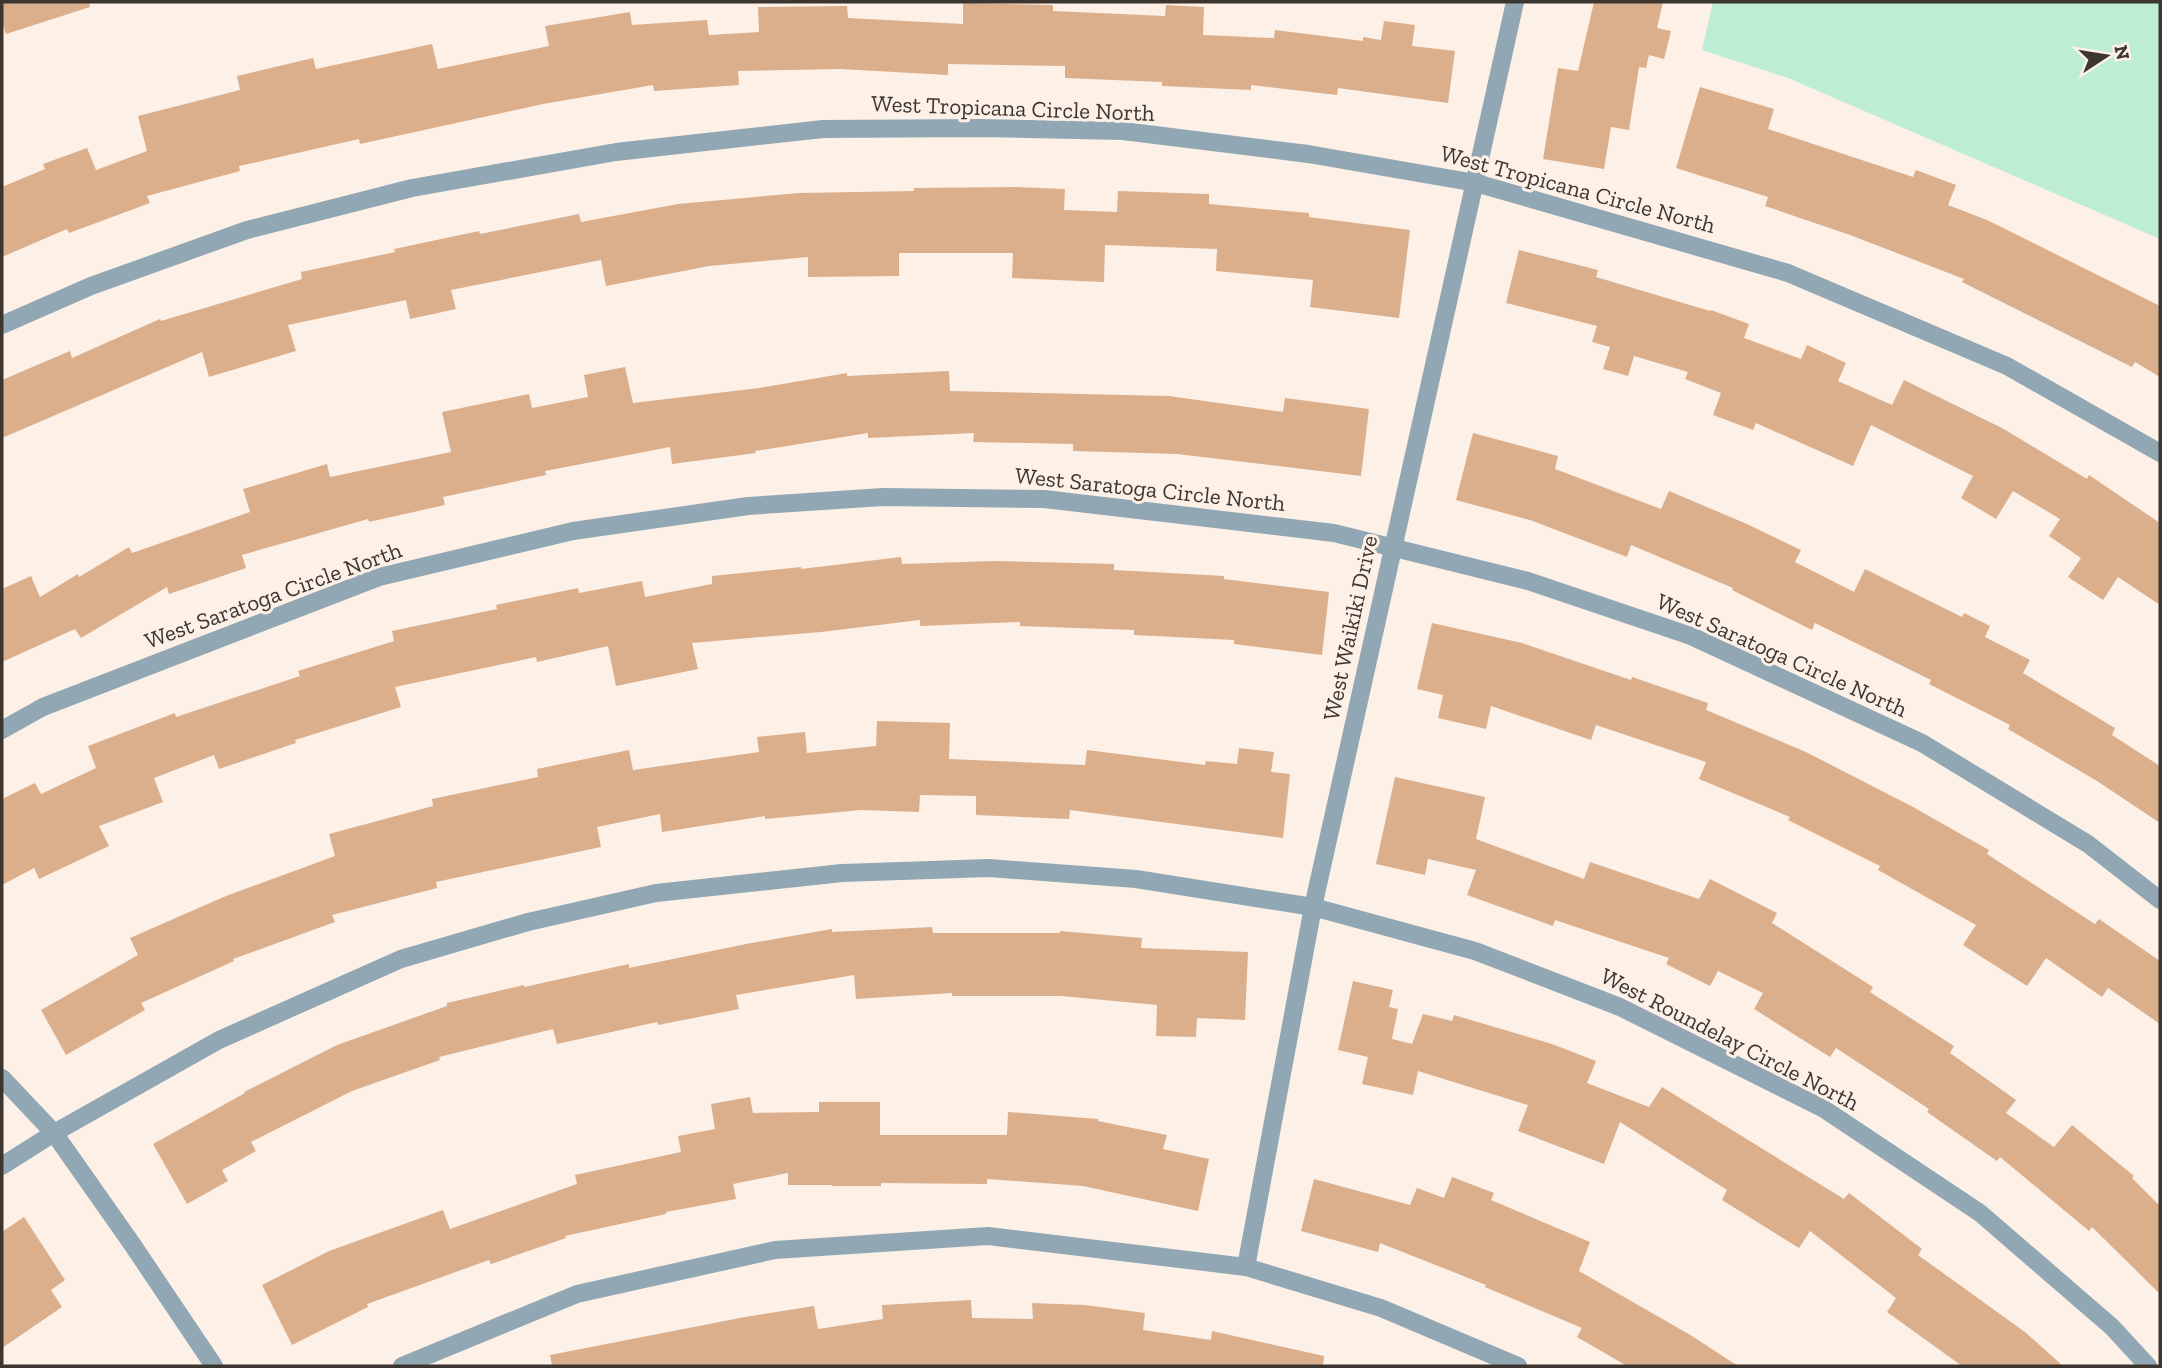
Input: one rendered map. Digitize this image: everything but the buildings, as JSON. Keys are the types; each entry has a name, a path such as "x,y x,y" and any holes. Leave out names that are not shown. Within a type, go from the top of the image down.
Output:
{"street":[{"name":"West Waikiki Drive","path":"1246,1268 1314,907 1515,2"},
{"name":"West Tropicana Circle North","path":"2,324 91,286 247,230 412,188 616,152 823,129 1122,131 1308,154 1476,183 1788,273 2007,366 2160,453"},
{"name":"West Saratoga Circle North","path":"2,730 43,707 379,577 573,531 734,508 883,497 1044,499 1334,533 1528,580 1691,636 1922,743 2088,844 2160,900"},
{"name":"West Roundelay Circle North","path":"2,1166 54,1133 219,1040 401,959 528,922 656,893 842,873 989,868 1136,879 1314,907 1475,951 1620,1007 1824,1109 1980,1213 2112,1327 2148,1366"},
{"path":"2,1078 54,1133 214,1366"},
{"path":"402,1366 577,1294 775,1250 988,1236 1246,1268 1381,1308 1518,1366"}],"green space":[{"path":"1713,2 2160,2 2160,239 1788,78 1702,50"}]}
